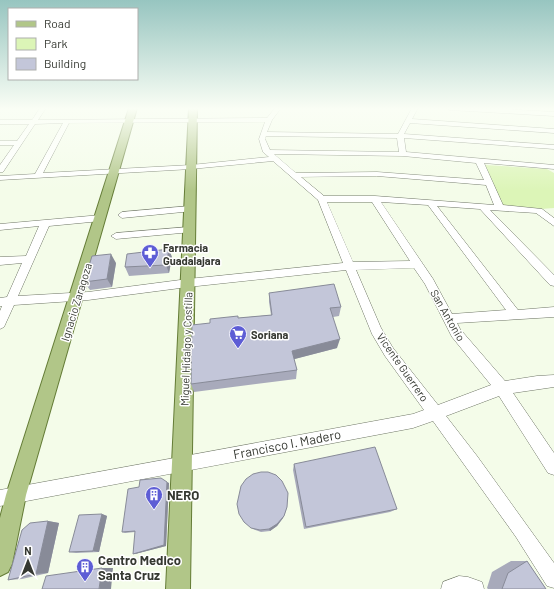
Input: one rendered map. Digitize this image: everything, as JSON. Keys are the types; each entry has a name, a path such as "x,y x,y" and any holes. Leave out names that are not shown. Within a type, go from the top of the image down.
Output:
{"main road":[{"name":"Ignacio Zaragoza","path":"0,564 8,497 77,297 125,135"},
{"name":"Miguel Hidalgo y Costilla","path":"178,589 192,135"}],"street":[{"path":"1,168 25,135"},
{"path":"38,175 60,135"},
{"path":"263,135 264,145 267,152 403,154 552,167"},
{"path":"365,135 400,136 554,146"},
{"path":"538,135 554,146"},
{"path":"400,136 403,154"},
{"path":"0,143 20,143"},
{"name":"Vicente Guerrero","path":"267,152 322,199 379,335 389,352 436,413 522,531 554,579"},
{"path":"0,178 191,167 274,159"},
{"path":"479,160 500,208"},
{"path":"295,175 377,174 488,183"},
{"path":"322,199 375,199 430,202 540,211 554,223"},
{"name":"San Antonio","path":"375,199 436,294 448,319 465,345 502,388 554,467"},
{"path":"430,202 515,314"},
{"path":"484,207 554,282"},
{"path":"122,215 190,209"},
{"path":"0,227 101,218"},
{"path":"0,324 5,302 30,259 46,222"},
{"path":"116,236 189,230"},
{"path":"0,261 30,259"},
{"path":"5,302 77,297 188,282 350,266 417,264"},
{"path":"448,319 554,312"},
{"name":"Francisco I. Madero","path":"8,497 413,421 502,388 537,382 554,381"},
{"path":"450,589 455,586 465,585 475,589"}],"green space":[{"path":"485,165 547,169 554,173 554,208 541,209 503,206"}],"building":[{"path":"169,249 166,265 125,267 127,254"},
{"path":"111,254 107,279 84,282 92,256"},
{"path":"334,284 341,307 330,308 340,339 292,351 297,370 191,384 192,325 210,323 210,319 272,315 269,293"},
{"path":"375,447 397,509 306,527 294,464"},
{"path":"268,472 276,475 282,481 288,493 287,507 284,516 277,524 269,529 260,530 251,528 244,522 239,514 237,504 241,486 246,479 253,474"},
{"name":"NERO","path":"161,478 167,482 164,545 133,554 135,531 122,532 128,489 139,487 140,480"},
{"path":"102,514 93,551 69,552 79,515"},
{"path":"48,521 36,574 8,580 22,530 30,523"},
{"path":"527,561 546,589 502,589 508,573"},
{"name":"Centro Medico Santa Cruz","path":"102,568 99,589 42,589 46,576"}],"place":[{"name":"Farmacia Guadalajara","path":"150,268"},
{"name":"Soriana","path":"238,349"},
{"name":"NERO","path":"154,510"},
{"name":"Centro Medico Santa Cruz","path":"85,582"}]}
